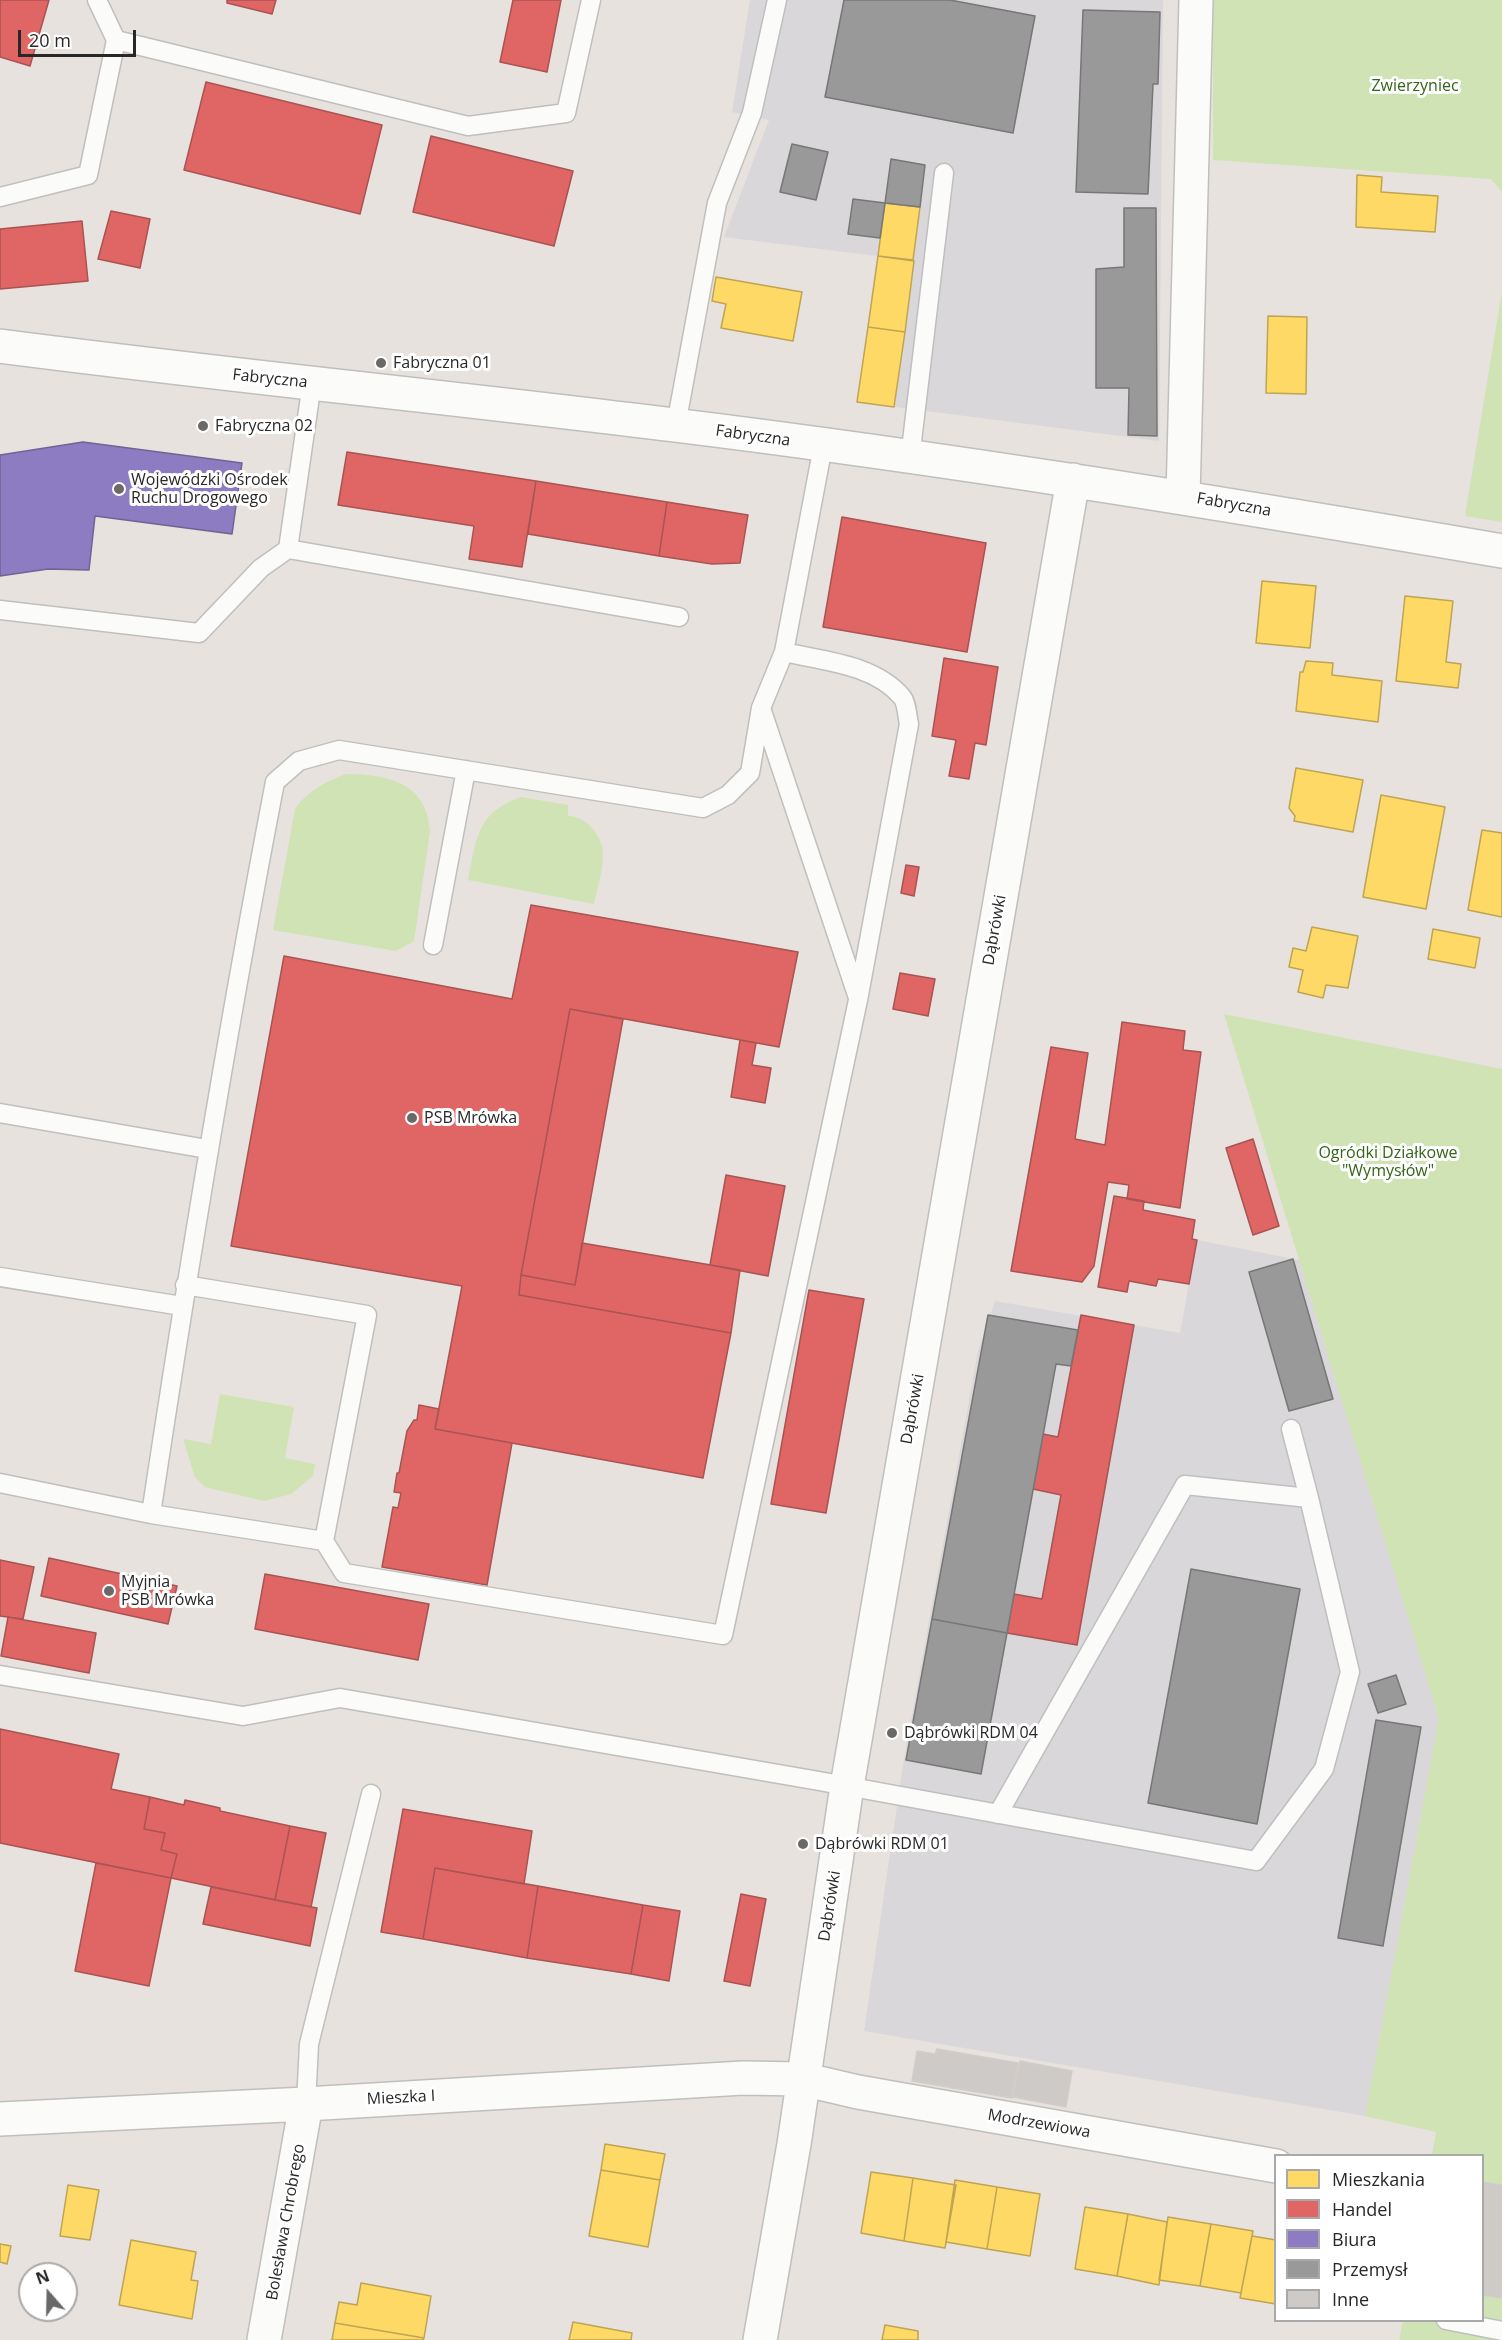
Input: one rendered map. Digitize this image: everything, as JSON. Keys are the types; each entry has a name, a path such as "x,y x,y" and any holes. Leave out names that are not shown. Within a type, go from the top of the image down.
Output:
{"street":[{"path":"1183,497 1196,0"},
{"name":"Fabryczna","path":"0,346 676,425 1073,480 1502,551"},
{"name":"Dąbrówki","path":"760,2340 848,1786 1073,480"},
{"name":"Mieszka I","path":"0,2119 306,2104 743,2078 802,2079"},
{"name":"Modrzewiowa","path":"802,2079 858,2092 1274,2166"},
{"name":"Bolesława Chrobrego","path":"264,2340 306,2104"}],"lane":[{"path":"0,197 88,175 116,40 97,0"},
{"path":"116,40 468,126 566,112 591,0"},
{"path":"676,425 717,203 752,113 777,0"},
{"path":"910,458 944,173"},
{"path":"288,549 312,383"},
{"path":"151,1514 207,1149 275,782 299,761 339,750 703,808 728,795 750,773 761,708 784,652 823,446"},
{"path":"0,610 199,633 261,568 288,549 679,617"},
{"path":"185,1285 367,1315 324,1541 344,1573 723,1635 858,1000 905,756 909,724 904,698 884,682 859,669 784,652"},
{"path":"761,708 858,1000"},
{"path":"433,945 466,770"},
{"path":"0,1113 207,1149"},
{"path":"0,1277 182,1306"},
{"path":"0,1675 243,1716 340,1698 848,1786 1256,1861 1324,1769 1350,1672 1291,1429"},
{"path":"0,1483 151,1514 324,1541"},
{"path":"998,1814 1185,1485 1309,1498"},
{"path":"306,2104 309,2044 371,1794"},
{"path":"1456,2322 1502,2331"}],"shaded area":[{"path":"750,0 1163,0 1159,441 857,402 877,256 724,237 769,120 732,112"},
{"path":"1197,1240 1299,1260 1439,1719 1365,2116 864,2031 903,1765 978,1351 995,1301 1180,1333"}],"green space":[{"name":"Zwierzyniec","path":"1213,0 1502,0 1502,192 1491,179 1213,160"},
{"path":"1502,291 1502,522 1465,516"},
{"path":"346,774 376,776 403,785 422,802 427,815 430,832 414,941 396,951 273,930 295,809 318,787"},
{"path":"521,797 568,805 568,816 581,819 597,834 603,855 594,904 468,880 477,840 487,819 506,803"},
{"name":"Ogródki Działkowe \"Wymysłów\"","path":"1224,1014 1502,1069 1502,2340 1399,2340 1403,2322 1484,2322 1484,2154 1432,2154 1436,2132 1365,2116 1439,1719"},
{"path":"220,1394 294,1407 285,1458 315,1464 313,1476 291,1494 264,1501 205,1487 195,1477 183,1439 211,1444"}],"building: Mieszkania":[{"path":"1357,175 1382,177 1381,192 1438,196 1435,232 1356,227"},
{"path":"885,203 920,207 913,260 878,256"},
{"path":"878,256 914,261 905,332 868,327"},
{"path":"716,277 802,292 793,341 721,328 726,304 712,301"},
{"path":"1268,316 1307,317 1306,394 1266,393"},
{"path":"868,327 905,332 894,407 857,402"},
{"path":"1262,581 1316,586 1310,648 1256,643"},
{"path":"1405,596 1453,601 1446,662 1461,664 1458,688 1396,681"},
{"path":"1306,661 1333,663 1332,675 1382,681 1378,722 1296,711 1300,672 1303,672"},
{"path":"1296,768 1363,780 1353,832 1294,821 1295,816 1289,808"},
{"path":"1381,795 1445,807 1426,909 1363,897"},
{"path":"1482,830 1502,833 1502,917 1468,910"},
{"path":"1312,927 1358,936 1348,988 1326,985 1323,998 1298,992 1303,970 1289,967 1293,948 1306,951"},
{"path":"1433,929 1480,938 1475,968 1428,959"},
{"path":"605,2144 665,2154 660,2180 601,2170"},
{"path":"601,2170 660,2180 648,2247 589,2236"},
{"path":"871,2172 913,2178 904,2241 861,2233"},
{"path":"913,2178 956,2185 945,2248 904,2241"},
{"path":"955,2180 997,2187 987,2249 946,2242"},
{"path":"68,2185 99,2190 90,2240 60,2236"},
{"path":"997,2187 1040,2194 1030,2256 987,2249"},
{"path":"1085,2207 1128,2214 1117,2276 1075,2269"},
{"path":"1128,2214 1167,2222 1159,2285 1117,2276"},
{"path":"1168,2217 1211,2224 1200,2286 1159,2280"},
{"path":"1211,2224 1253,2231 1241,2293 1200,2286"},
{"path":"1252,2236 1274,2240 1274,2304 1240,2298"},
{"path":"131,2240 196,2252 191,2280 198,2281 192,2319 119,2305"},
{"path":"0,2244 11,2246 7,2264 0,2262"},
{"path":"361,2283 431,2296 424,2338 335,2323 339,2302 357,2305"},
{"path":"573,2322 632,2333 631,2340 569,2340"},
{"path":"335,2323 424,2338 423,2340 332,2340"},
{"path":"885,2325 918,2331 918,2340 882,2340"}],"building: Handel":[{"path":"0,0 49,0 30,66 0,57"},
{"path":"227,0 276,0 272,14 227,3"},
{"path":"513,0 561,0 547,72 500,62"},
{"path":"206,82 382,125 360,214 184,170"},
{"path":"431,136 573,171 554,246 413,212"},
{"path":"111,211 150,219 140,268 98,259"},
{"path":"82,221 88,281 0,289 0,229"},
{"path":"347,452 536,481 522,567 469,559 474,526 338,505"},
{"path":"536,481 667,502 659,556 528,534"},
{"path":"667,502 748,515 740,563 712,564 659,556"},
{"path":"842,517 986,543 967,652 823,627"},
{"path":"944,658 998,667 986,745 975,743 969,779 949,776 956,740 932,736"},
{"path":"906,865 919,867 914,896 901,893"},
{"path":"531,905 798,952 779,1047 570,1009 521,1275 519,1295 731,1333 703,1478 435,1429 462,1286 231,1246 284,956 512,999"},
{"path":"900,973 935,979 928,1016 893,1009"},
{"path":"570,1009 623,1019 575,1285 521,1275"},
{"path":"1122,1022 1185,1031 1183,1050 1201,1052 1180,1208 1127,1199 1129,1185 1108,1182 1094,1266 1082,1282 1011,1271 1051,1047 1088,1053 1075,1139 1105,1145"},
{"path":"740,1040 756,1043 752,1065 771,1068 765,1103 731,1097"},
{"path":"1253,1139 1279,1226 1253,1235 1226,1148"},
{"path":"726,1175 785,1186 768,1276 710,1265"},
{"path":"1114,1196 1144,1201 1143,1210 1195,1220 1192,1239 1197,1240 1189,1284 1158,1279 1156,1286 1129,1281 1127,1292 1098,1287"},
{"path":"582,1243 740,1270 731,1333 519,1295 521,1275 575,1285"},
{"path":"809,1290 864,1299 826,1513 771,1504"},
{"path":"1081,1315 1134,1325 1077,1645 1007,1633 1014,1594 1042,1599 1061,1495 1033,1489 1043,1434 1058,1437"},
{"path":"419,1405 439,1409 435,1429 512,1443 487,1585 382,1567 393,1507 398,1508 401,1493 394,1492 397,1473 399,1473 407,1431 414,1420 417,1420"},
{"name":"Myjnia PSB Mrówka","path":"49,1558 177,1586 168,1624 41,1596"},
{"path":"0,1560 34,1567 23,1619 0,1616"},
{"path":"265,1574 429,1604 418,1660 255,1629"},
{"path":"8,1617 96,1633 89,1673 1,1656"},
{"path":"0,1729 119,1754 111,1789 150,1797 144,1829 165,1833 161,1850 177,1854 171,1878 0,1843"},
{"path":"150,1797 184,1805 185,1800 220,1808 220,1811 290,1826 275,1900 171,1878 177,1854 161,1850 165,1833 144,1829"},
{"path":"403,1809 532,1831 524,1884 435,1868 423,1939 381,1932"},
{"path":"290,1826 326,1833 311,1907 275,1900"},
{"path":"96,1863 171,1878 149,1986 75,1971"},
{"path":"435,1868 538,1886 527,1958 423,1939"},
{"path":"538,1886 643,1905 631,1974 527,1958"},
{"path":"211,1887 317,1908 310,1946 203,1924"},
{"path":"741,1894 766,1899 750,1986 724,1981"},
{"path":"643,1905 680,1911 669,1981 631,1974"}],"building: Biura":[{"name":"Wojewódzki Ośrodek Ruchu Drogowego","path":"83,442 242,463 232,534 95,516 89,570 48,569 0,576 0,455"}],"building: Przemysł":[{"path":"844,0 950,0 1035,16 1013,133 825,97"},
{"path":"1083,10 1160,12 1158,84 1153,84 1148,194 1076,192"},
{"path":"792,144 828,152 816,200 780,192"},
{"path":"891,159 925,165 920,207 885,203"},
{"path":"853,199 885,203 880,238 848,234"},
{"path":"1124,208 1156,208 1157,436 1128,435 1129,388 1096,388 1096,269 1124,267"},
{"path":"1293,1259 1333,1399 1289,1411 1249,1272"},
{"path":"988,1315 1078,1330 1071,1366 1056,1364 1007,1633 932,1619"},
{"path":"1191,1569 1300,1589 1257,1824 1148,1803"},
{"path":"932,1619 1007,1633 981,1774 906,1760"},
{"path":"1396,1675 1406,1704 1378,1713 1368,1684"},
{"path":"1376,1720 1421,1727 1383,1946 1338,1938"}],"building: Inne":[{"path":"937,2049 1018,2063 1012,2098 912,2081 917,2051 935,2054"},
{"path":"1020,2061 1072,2071 1066,2107 1013,2097"},
{"path":"1484,2182 1502,2185 1502,2298 1484,2295"}],"place":[{"name":"Fabryczna 01","path":"381,363"},
{"name":"Fabryczna 02","path":"203,426"},
{"name":"Wojewódzki Ośrodek Ruchu Drogowego","path":"119,489"},
{"name":"PSB Mrówka","path":"412,1118"},
{"name":"Myjnia PSB Mrówka","path":"109,1591"},
{"name":"Dąbrówki RDM 04","path":"892,1733"},
{"name":"Dąbrówki RDM 01","path":"803,1844"}]}
